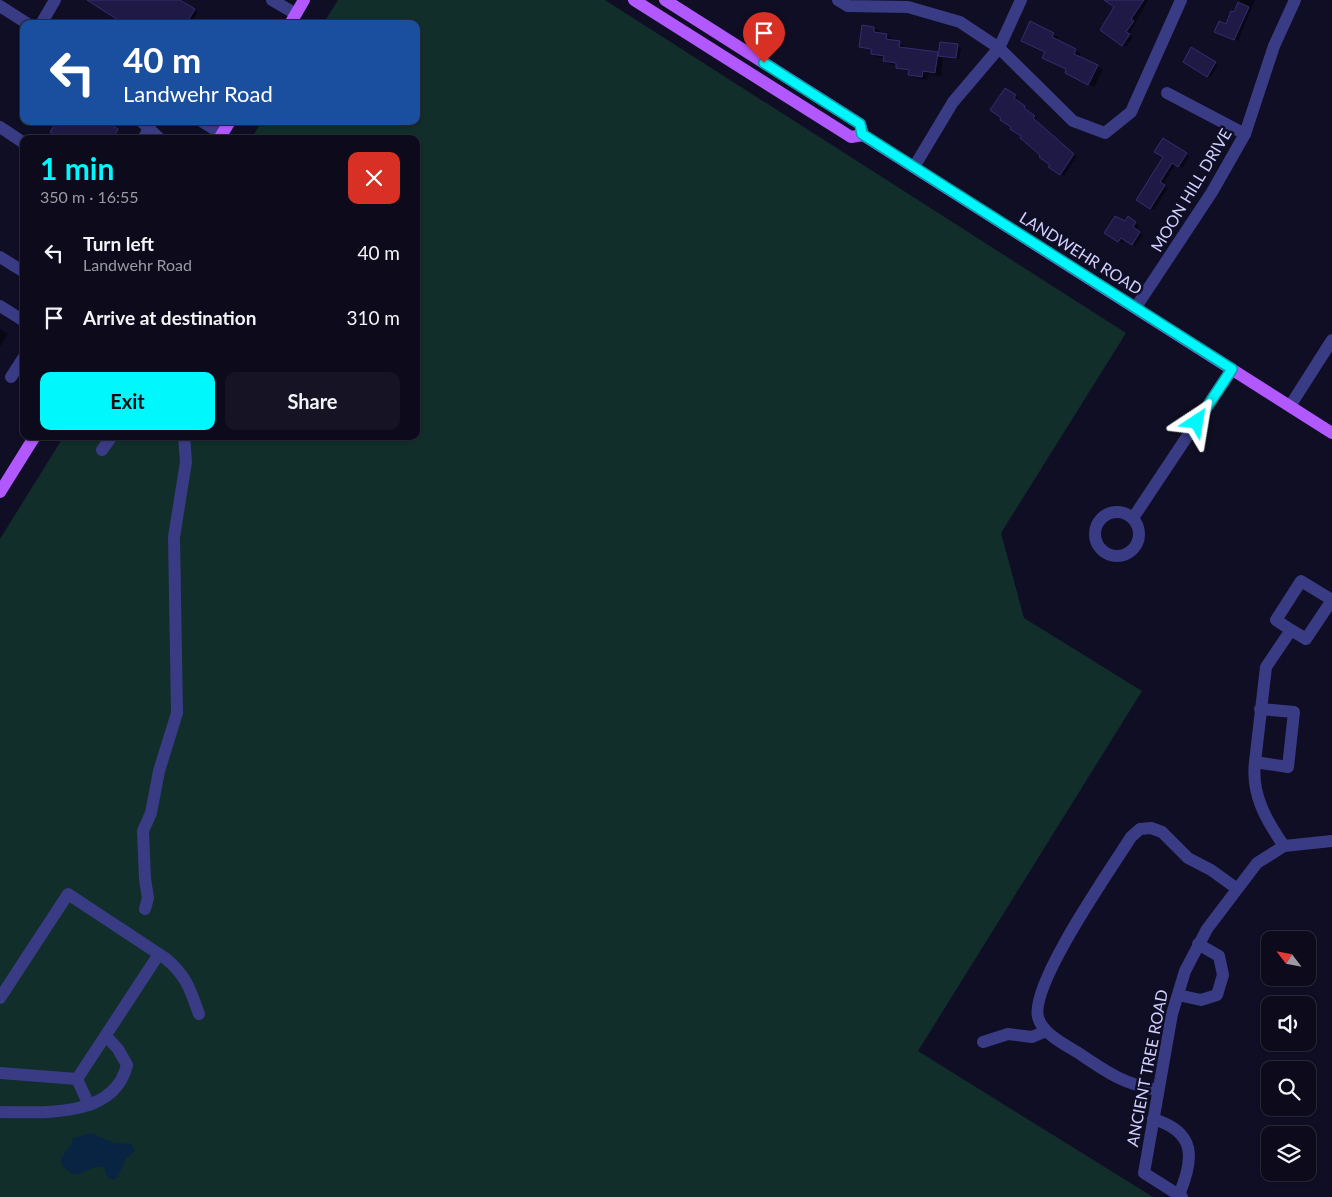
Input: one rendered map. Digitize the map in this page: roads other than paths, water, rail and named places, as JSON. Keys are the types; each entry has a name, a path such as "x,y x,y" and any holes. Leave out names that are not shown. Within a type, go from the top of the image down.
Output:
{"main road":[{"path":"293,19 304,0"},
{"name":"LANDWEHR ROAD","path":"634,0 851,137 862,134"},
{"name":"LANDWEHR ROAD","path":"667,1 860,124 862,134 1332,433"},
{"path":"0,492 32,440"}],"street":[{"path":"43,20 55,0"},
{"path":"272,0 293,19"},
{"path":"838,0 848,6 908,7 960,22 998,48 1074,121 1105,133 1130,112 1181,0"},
{"path":"914,167 953,102 998,48 1022,0"},
{"name":"MOON HILL DRIVE","path":"1136,308 1212,192 1245,134 1274,46 1295,0"},
{"path":"659,16 667,1"},
{"path":"0,6 22,20"},
{"path":"1167,93 1245,134"},
{"path":"147,125 156,135"},
{"path":"206,125 218,135"},
{"path":"0,127 20,140"},
{"path":"0,257 20,270"},
{"path":"0,306 20,318"},
{"path":"1290,406 1332,340"},
{"path":"10,377 20,363"},
{"path":"1133,518 1232,369"},
{"path":"102,450 109,440"},
{"path":"145,909 148,898 145,879 143,831 151,813 159,771 178,713 174,537 186,462 184,440"},
{"path":"1301,581 1332,600 1306,639 1290,630 1276,620 1301,581"},
{"path":"1284,846 1265,818 1254,771 1266,667 1290,630"},
{"path":"1255,762 1288,767 1294,712 1260,709"},
{"path":"1158,1090 1134,1086 1117,1078 1046,1031 1038,1018 1037,1006 1040,993 1058,955 1131,837 1140,828 1151,828 1162,832 1188,858 1211,870 1236,888"},
{"name":"ANCIENT TREE ROAD","path":"1181,1196 1144,1173 1158,1090 1178,995 1185,971 1198,944 1236,888 1257,863 1284,846 1332,841"},
{"path":"0,998 68,894 159,954 183,976 199,1014"},
{"path":"1178,995 1201,1000 1216,995 1223,975 1218,956 1198,944"},
{"path":"77,1079 159,954"},
{"path":"983,1042 1008,1034 1032,1038 1046,1031"},
{"path":"0,1112 83,1108 114,1090 124,1075 127,1064 118,1048 106,1036"},
{"path":"0,1074 77,1079"},
{"path":"77,1079 89,1105"},
{"path":"1153,1119 1177,1130 1190,1146 1189,1171 1181,1196"}],"water":[{"path":"91,1133 114,1143 131,1144 135,1151 126,1159 114,1180 108,1178 104,1167 92,1168 78,1174 73,1174 62,1165 61,1158 72,1143 72,1139"}]}
